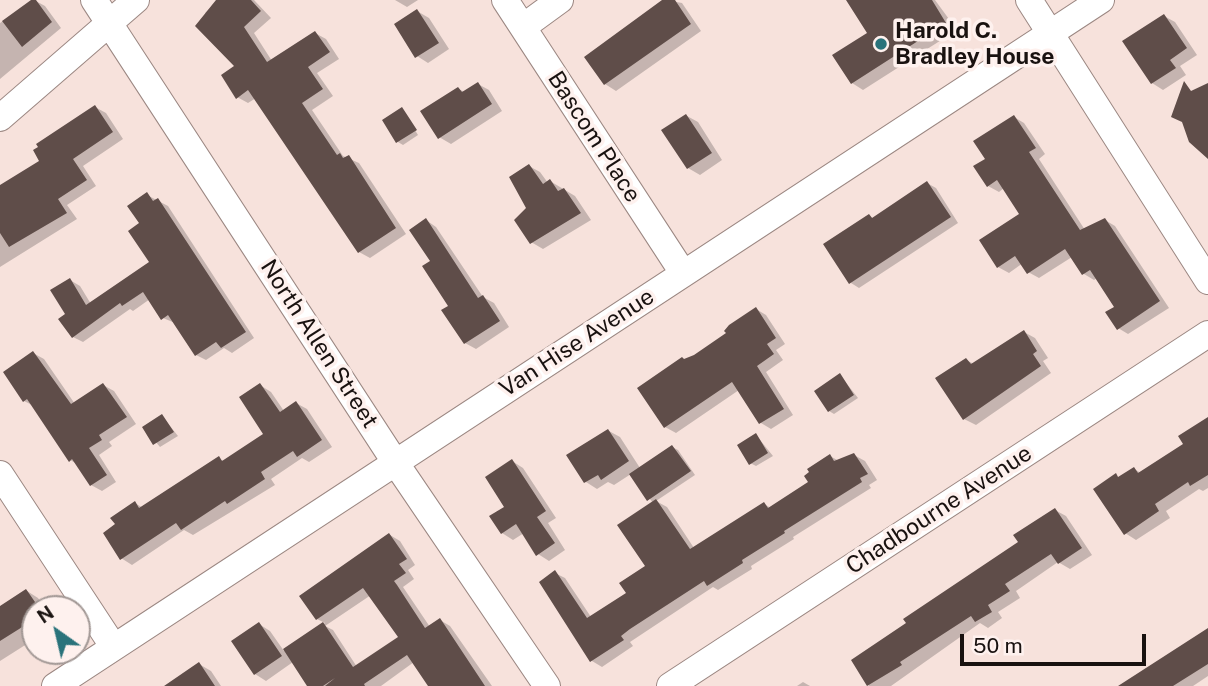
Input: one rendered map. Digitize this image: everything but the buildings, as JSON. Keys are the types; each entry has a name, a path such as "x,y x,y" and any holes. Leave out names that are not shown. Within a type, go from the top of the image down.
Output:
{"street":[{"name":"North Allen Street","path":"94,0 395,462 547,686"},
{"path":"0,118 136,0"},
{"name":"Bascom Place","path":"505,0 683,273"},
{"path":"523,27 560,0"},
{"path":"1029,0 1208,281"},
{"name":"Van Hise Avenue","path":"55,686 1101,0"},
{"name":"Chadbourne Avenue","path":"670,686 1208,334"},
{"path":"0,474 113,646"}],"place":[{"name":"Harold C. Bradley House","path":"881,44"}]}
